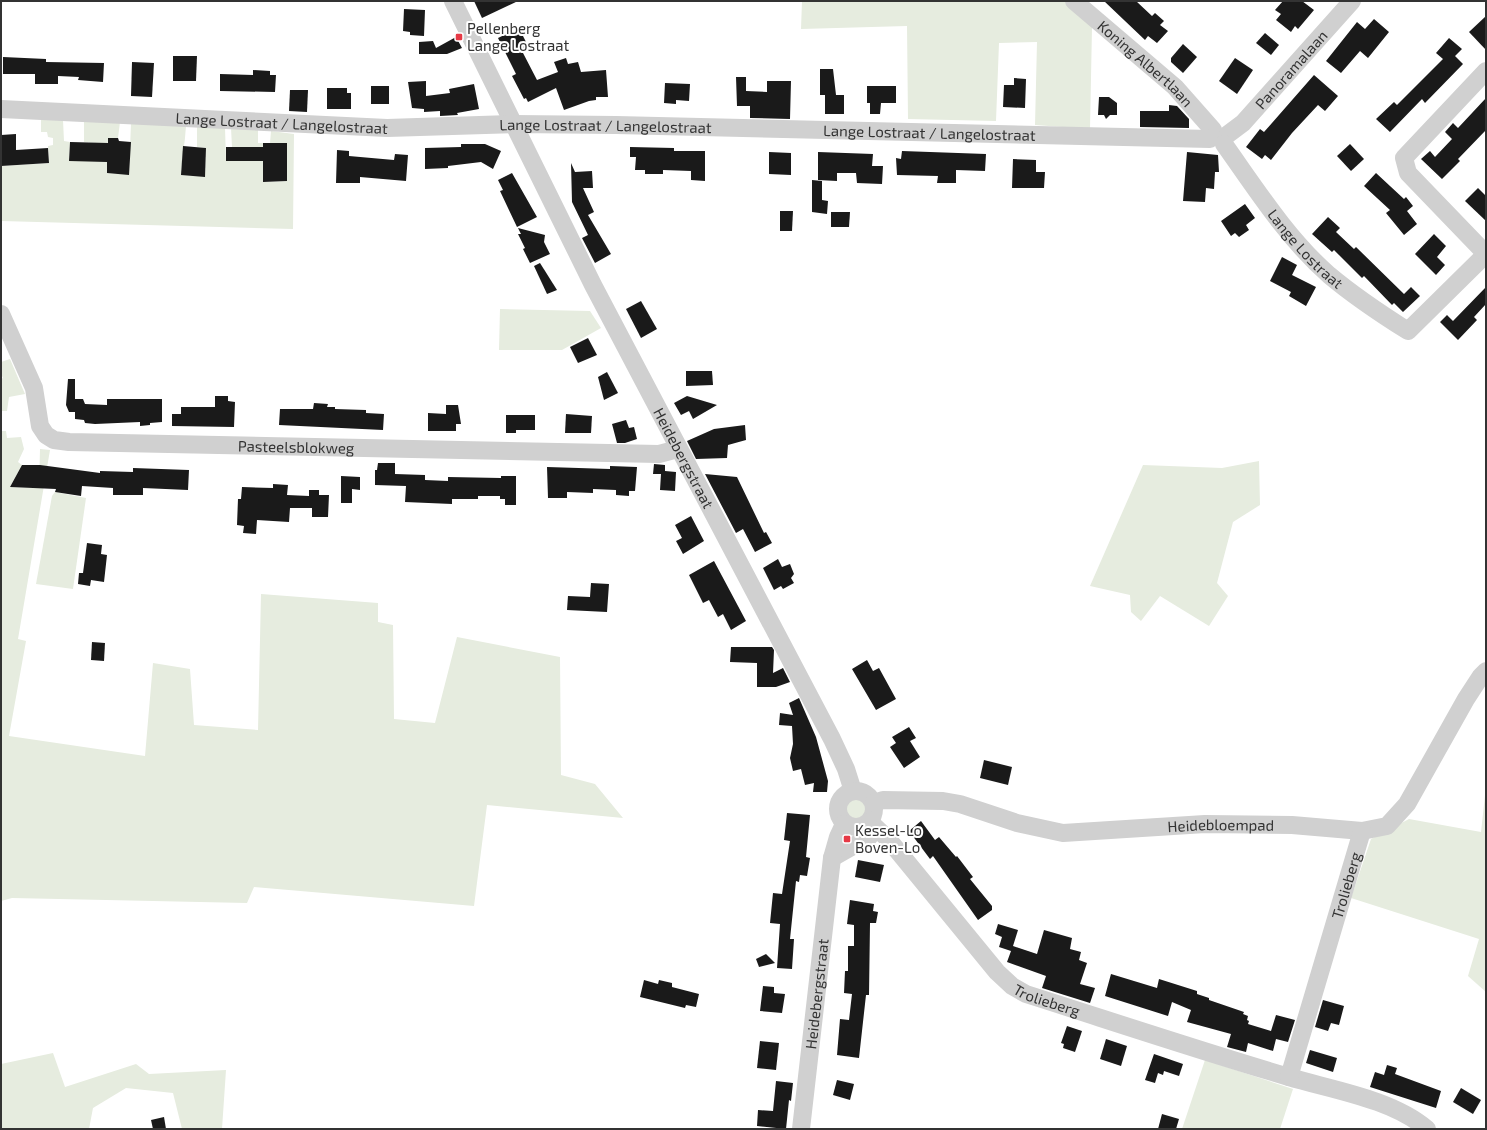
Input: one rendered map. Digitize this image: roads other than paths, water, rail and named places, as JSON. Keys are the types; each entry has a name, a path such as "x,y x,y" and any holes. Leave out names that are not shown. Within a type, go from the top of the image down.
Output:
{"street":[{"name":"Heidebergstraat","path":"454,1 593,285 832,739 846,769 853,791"},
{"name":"Koning Albertlaan","path":"1074,1 1175,87 1218,137"},
{"name":"Panoramalaan","path":"1218,137 1243,123 1352,1"},
{"path":"1486,71 1404,158 1408,173 1486,254"},
{"name":"Lange Lostraat / Langelostraat","path":"1,109 387,128 514,124 1218,137"},
{"name":"Lange Lostraat","path":"1218,137 1292,237 1323,269 1364,302 1408,331 1486,254"},
{"name":"Pasteelsblokweg","path":"1,314 34,388 40,426 46,434 54,440 69,442 659,454 678,449"},
{"name":"Heidebloempad","path":"874,803 883,800 943,801 960,804 1018,823 1064,833 1205,824 1292,825 1362,832 1387,826 1407,804 1466,699 1486,671"},
{"path":"832,858 869,837 870,822 874,813 874,803 865,793 853,791 844,795 838,804 839,816 844,824 858,828 870,822"},
{"name":"Trolieberg","path":"870,822 888,839 997,972 1026,994 1393,1109 1427,1129"},
{"name":"Heidebergstraat","path":"801,1129 832,858 838,837 844,824"},
{"name":"Trolieberg","path":"1289,1077 1362,832"}],"place":[{"name":"Pellenberg Lange Lostraat","path":"459,37"},
{"name":"Kessel-Lo Boven-Lo","path":"847,839"}]}
